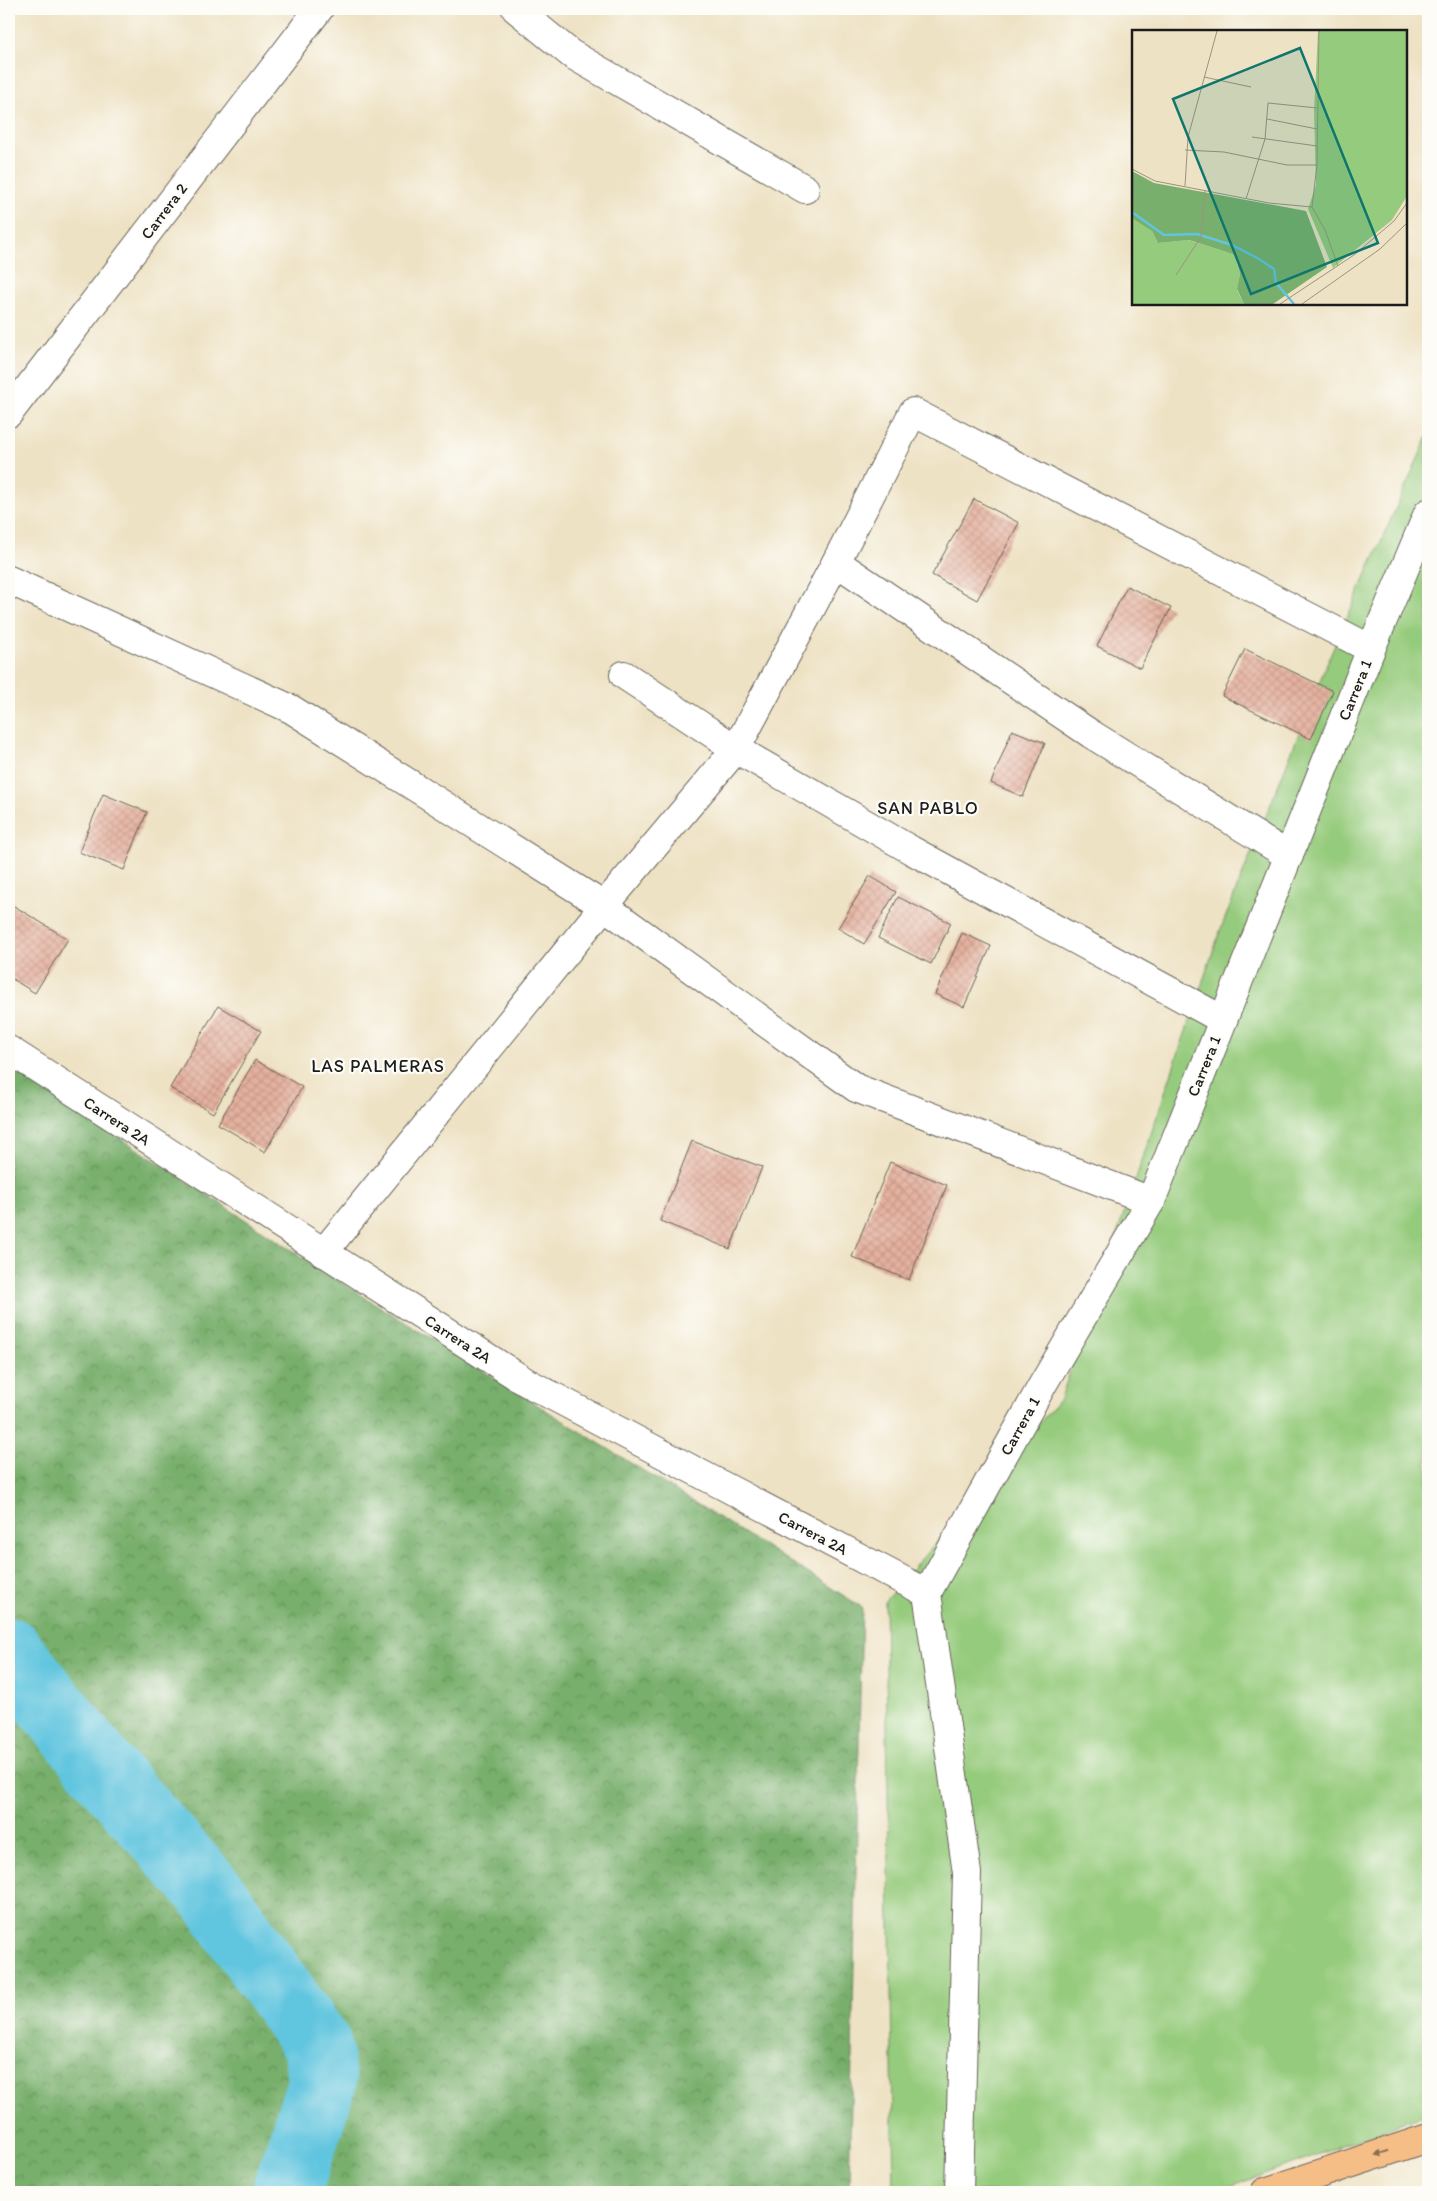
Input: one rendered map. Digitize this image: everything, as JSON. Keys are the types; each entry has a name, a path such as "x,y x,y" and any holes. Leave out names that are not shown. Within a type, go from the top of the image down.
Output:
{"highway":[{"path":"1265,2192 1428,2138"}],"street":[{"name":"Carrera 2","path":"9,413 319,9"},
{"path":"516,9 571,54 805,189"},
{"path":"323,1253 604,906 736,749 836,562 913,412 1371,649"},
{"name":"Carrera 1","path":"927,1593 1043,1384 1151,1201 1371,649 1428,513"},
{"path":"836,562 1091,734 1289,856"},
{"path":"9,580 291,709 604,906 856,1088 1151,1201"},
{"path":"624,675 736,749 911,850 1223,1020"},
{"name":"Carrera 2A","path":"9,1050 526,1382 927,1593"},
{"path":"927,1593 967,1873 959,2192"}],"green space":[{"path":"1428,436 1428,2114 1216,2192 894,2192 885,1601 1061,1398 1220,931 1327,663"},
{"path":"9,1065 342,1283 862,1607 849,2192 9,2192"}],"building":[{"path":"974,499 1019,523 977,600 932,575"},
{"path":"1127,586 1171,608 1140,668 1097,646"},
{"path":"1245,649 1333,691 1311,739 1222,696"},
{"path":"1012,730 1045,743 1023,797 991,783"},
{"path":"103,794 147,812 124,870 79,852"},
{"path":"870,876 896,892 864,944 838,928"},
{"path":"898,897 951,923 931,964 878,938"},
{"path":"9,903 68,939 35,993 9,977"},
{"path":"962,933 991,946 964,1007 935,994"},
{"path":"218,1006 261,1031 213,1113 170,1088"},
{"path":"255,1060 302,1087 265,1152 218,1124"},
{"path":"692,1141 762,1167 730,1249 660,1221"},
{"path":"890,1162 947,1185 909,1280 852,1257"}],"waterway":[{"path":"9,1652 107,1775 213,1895 317,2045 322,2082 287,2192"}],"district":[{"name":"SAN PABLO","path":"928,808"},
{"name":"LAS PALMERAS","path":"378,1066"}]}
